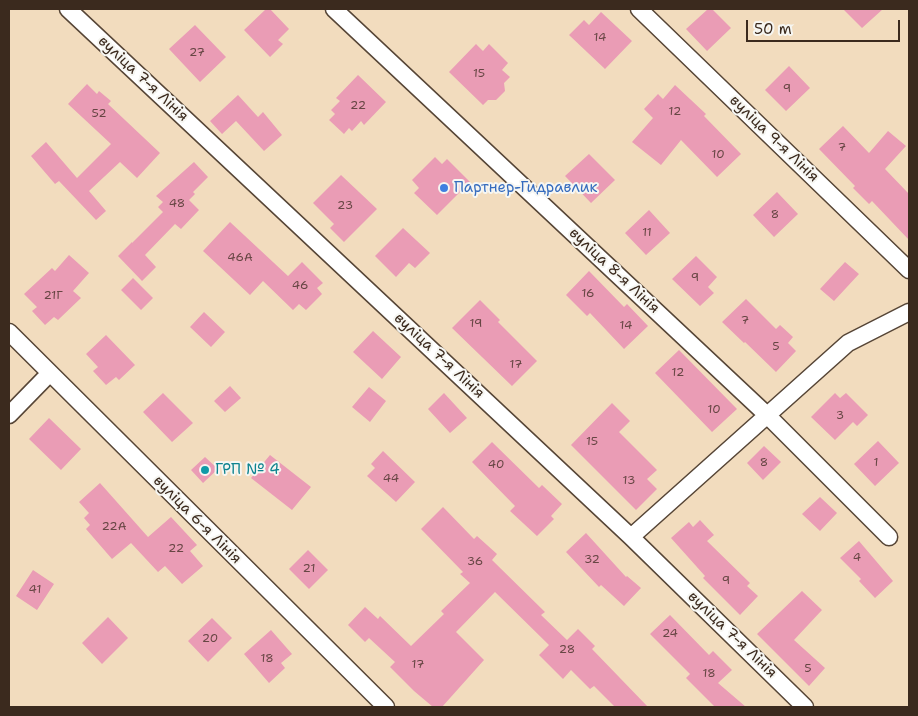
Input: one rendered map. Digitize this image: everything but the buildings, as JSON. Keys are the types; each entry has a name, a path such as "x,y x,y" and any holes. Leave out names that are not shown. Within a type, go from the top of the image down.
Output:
{"street":[{"name":"вуліца 7-я Лінія","path":"68,9 631,537 805,707"},
{"name":"вуліца 8-я Лінія","path":"334,9 768,416 889,537"},
{"name":"вуліца 9-я Лінія","path":"639,9 909,270"},
{"path":"631,537 848,343 909,312"},
{"name":"вуліца 6-я Лінія","path":"9,332 386,707"},
{"path":"9,416 50,373"}],"place":[{"name":"Партнер-Гидравлик","path":"444,188"},
{"name":"ГРП № 4","path":"205,470"}]}
